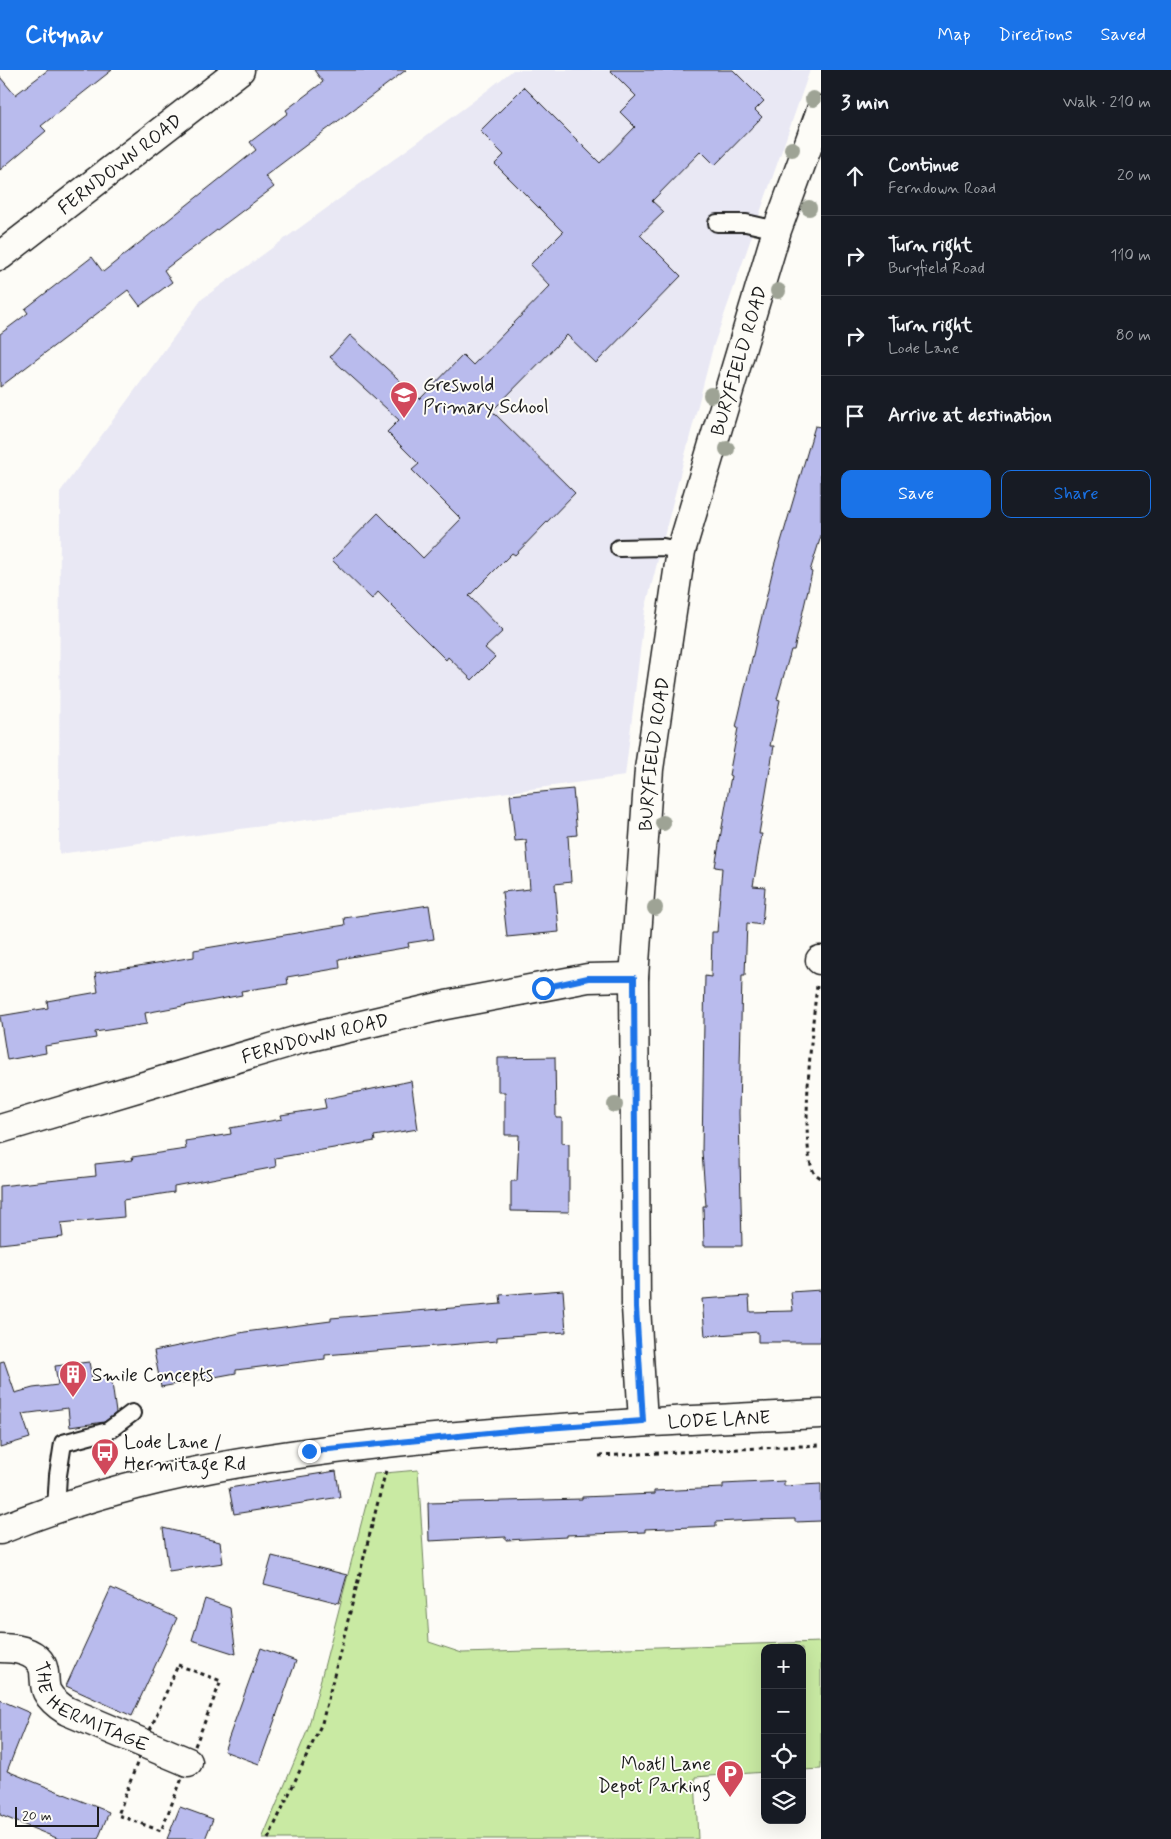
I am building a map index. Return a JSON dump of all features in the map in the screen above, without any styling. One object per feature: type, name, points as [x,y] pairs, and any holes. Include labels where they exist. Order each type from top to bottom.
[{"type":"street","name":"FERNDOWN ROAD","points":[[0,256],[240,70]]},
{"type":"street","name":"BURYFIELD ROAD","points":[[643,1421],[636,1307],[634,978],[649,769],[681,551],[777,230],[821,110]]},
{"type":"street","name":"FERNDOWN ROAD","points":[[0,1129],[116,1092],[307,1038],[446,1005],[588,978],[634,978]]},
{"type":"street","name":"LODE LANE","points":[[0,1530],[91,1496],[218,1466],[309,1451],[518,1430],[643,1421],[821,1414]]},
{"type":"street","name":"THE HERMITAGE","points":[[0,1648],[18,1648],[37,1659],[42,1665],[47,1691],[57,1704],[67,1711],[188,1762]]},
{"type":"lane","points":[[717,223],[746,223],[777,230]]},
{"type":"lane","points":[[619,548],[663,547],[681,551]]},
{"type":"lane","points":[[56,1509],[58,1474],[63,1443],[108,1431],[132,1414]]},
{"type":"path","points":[[820,960],[809,1060],[808,1155],[815,1174],[821,1178]]},
{"type":"path","points":[[596,1456],[821,1445]]},
{"type":"path","points":[[377,1468],[394,1467]]},
{"type":"path","points":[[268,1839],[322,1723],[386,1468]]},
{"type":"shaded area","name":"Greswold Primary School","points":[[513,70],[810,70],[713,347],[645,610],[625,776],[59,854],[60,492],[202,299],[471,103]]},
{"type":"green space","points":[[418,1470],[429,1642],[462,1653],[821,1642],[821,1769],[806,1770],[806,1644],[761,1644],[761,1772],[695,1777],[698,1839],[262,1839],[308,1729],[374,1474]]},
{"type":"building","points":[[48,70],[112,70],[41,126],[46,131],[0,170],[0,77],[15,95]]},
{"type":"building","points":[[314,70],[406,70],[265,176],[274,187],[164,270],[172,282],[140,306],[128,290],[0,387],[0,334],[28,313],[25,309],[92,257],[103,272],[256,150],[250,142],[288,113],[286,110],[323,82]]},
{"type":"building","points":[[610,70],[733,70],[764,101],[755,110],[762,117],[715,165],[701,151],[652,201],[664,212],[640,235],[681,276],[596,363],[567,335],[492,411],[575,493],[515,555],[512,553],[469,596],[503,631],[485,648],[495,657],[472,680],[448,657],[446,660],[378,592],[372,599],[332,560],[378,513],[423,558],[461,519],[412,470],[419,464],[387,432],[399,420],[330,357],[350,335],[420,399],[463,355],[473,365],[550,286],[530,265],[563,232],[495,164],[504,155],[480,131],[524,87],[600,163],[635,127],[620,112],[636,96]]},
{"type":"building","points":[[815,426],[821,427],[821,536],[810,571],[812,572],[794,650],[791,650],[777,699],[780,700],[770,746],[774,746],[759,834],[762,834],[753,886],[765,887],[762,925],[747,923],[745,975],[742,975],[739,1113],[742,1246],[704,1246],[703,1206],[706,1206],[702,1152],[705,976],[711,977],[712,932],[717,932],[722,868],[715,867],[731,776],[729,775],[738,728],[736,727],[773,569]]},
{"type":"building","points":[[573,789],[577,835],[568,836],[571,882],[555,884],[559,932],[507,937],[502,892],[530,889],[526,840],[515,841],[510,795]]},
{"type":"building","points":[[429,905],[434,939],[408,943],[409,947],[339,959],[340,968],[287,977],[288,984],[241,991],[242,995],[145,1013],[147,1024],[95,1032],[96,1038],[45,1046],[46,1053],[7,1060],[0,1016],[48,1008],[47,1001],[98,992],[95,973],[194,957],[194,950],[345,925],[344,918]]},
{"type":"building","points":[[555,1057],[556,1118],[562,1118],[562,1143],[569,1144],[569,1212],[511,1211],[511,1181],[517,1181],[519,1135],[505,1135],[505,1092],[498,1092],[498,1058]]},
{"type":"building","points":[[411,1081],[418,1129],[374,1136],[375,1141],[275,1158],[276,1167],[174,1186],[174,1192],[123,1200],[124,1217],[61,1223],[63,1237],[0,1244],[0,1186],[96,1176],[95,1164],[133,1160],[132,1157],[186,1149],[185,1141],[231,1134],[230,1128],[282,1119],[281,1115],[326,1108],[324,1099]]},
{"type":"building","points":[[563,1290],[566,1332],[497,1337],[497,1341],[325,1355],[325,1359],[236,1370],[236,1373],[161,1387],[154,1351],[245,1332],[331,1321],[331,1318],[501,1304],[500,1295]]},
{"type":"building","points":[[821,1290],[821,1342],[758,1342],[758,1332],[705,1336],[702,1299],[749,1296],[750,1312],[793,1311],[791,1292]]},
{"type":"building","name":"Smile Concepts","points":[[4,1361],[15,1393],[33,1388],[58,1385],[55,1366],[89,1362],[92,1378],[111,1375],[116,1413],[104,1422],[70,1427],[68,1408],[22,1414],[30,1438],[0,1447],[0,1362]]},
{"type":"building","points":[[336,1471],[340,1497],[234,1514],[229,1488]]},
{"type":"building","points":[[784,1481],[784,1486],[821,1484],[821,1521],[795,1522],[795,1519],[755,1520],[716,1522],[716,1526],[645,1529],[645,1532],[506,1540],[506,1537],[429,1541],[428,1503],[582,1499],[582,1497],[654,1494],[654,1491],[723,1488],[723,1484]]},
{"type":"building","points":[[163,1528],[220,1542],[223,1563],[169,1571]]},
{"type":"building","points":[[272,1556],[347,1575],[339,1603],[264,1584]]},
{"type":"building","points":[[111,1588],[177,1618],[132,1716],[66,1686]]},
{"type":"building","points":[[205,1599],[230,1608],[236,1654],[192,1640]]},
{"type":"building","points":[[261,1648],[296,1661],[259,1764],[224,1751]]},
{"type":"building","points":[[0,1700],[30,1713],[7,1771],[109,1812],[98,1839],[59,1839],[0,1815]]},
{"type":"building","points":[[180,1807],[213,1819],[205,1839],[167,1839]]},
{"type":"place","name":"Greswold Primary School","points":[[404,419]]},
{"type":"place","name":"Smile Concepts","points":[[73,1398]]},
{"type":"place","name":"Lode Lane / Hermitage Rd","points":[[105,1476]]},
{"type":"place","name":"Moatl Lane Depot Parking","points":[[730,1798]]},
{"type":"route","points":[[309,1451],[518,1430],[643,1421],[636,1307],[634,978],[588,978],[543,988]]}]
